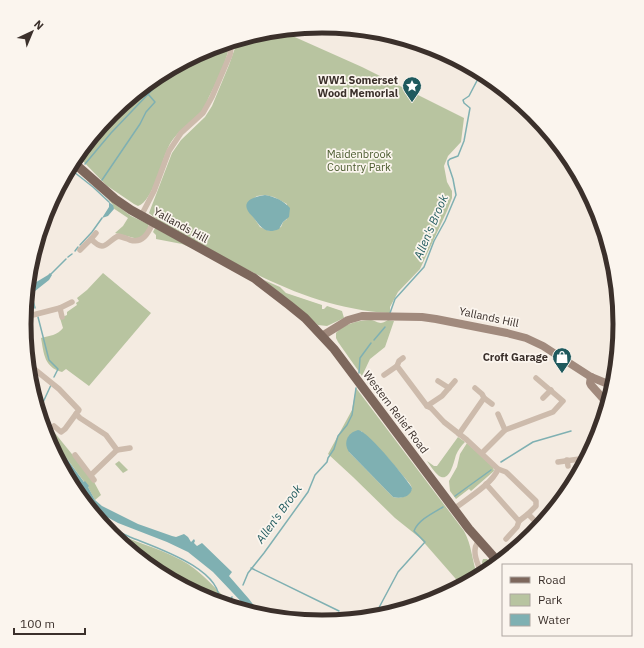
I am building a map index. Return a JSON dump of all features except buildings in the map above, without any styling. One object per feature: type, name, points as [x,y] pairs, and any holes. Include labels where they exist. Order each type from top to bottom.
[{"type":"main road","name":"Yallands Hill","points":[[77,166],[115,199],[141,216],[254,278],[271,290]]},
{"type":"main road","name":"Western Relief Road","points":[[271,290],[305,318],[334,349],[479,541],[496,558]]},
{"type":"street","points":[[141,216],[154,191],[168,151],[181,133],[203,113],[212,98],[230,55],[231,47]]},
{"type":"street","points":[[91,239],[97,245],[102,247],[118,236],[136,241],[145,238],[153,223]]},
{"type":"street","points":[[80,250],[96,233]]},
{"type":"street","points":[[31,315],[60,308],[72,302]]},
{"type":"street","points":[[60,308],[62,317]]},
{"type":"street","name":"Yallands Hill","points":[[322,336],[338,325],[362,316],[422,317],[436,319],[526,338],[543,346],[591,377],[606,383]]},
{"type":"street","points":[[384,375],[397,366],[399,361],[403,358]]},
{"type":"street","points":[[397,366],[427,406],[482,453],[498,469],[506,472],[536,501],[537,505],[519,520],[517,527],[506,539]]},
{"type":"street","points":[[34,369],[48,379],[79,410],[61,435],[54,426]]},
{"type":"street","points":[[591,377],[591,385],[603,399]]},
{"type":"street","points":[[482,453],[505,430],[553,412],[563,401],[536,378]]},
{"type":"street","points":[[438,381],[449,388]]},
{"type":"street","points":[[427,406],[442,396],[455,381]]},
{"type":"street","points":[[475,388],[492,404]]},
{"type":"street","points":[[544,398],[551,390]]},
{"type":"street","points":[[459,434],[484,398]]},
{"type":"street","points":[[76,414],[106,435],[117,450]]},
{"type":"street","points":[[498,414],[505,430]]},
{"type":"street","points":[[91,475],[117,450],[130,448]]},
{"type":"street","points":[[75,455],[94,480]]},
{"type":"street","points":[[558,462],[568,463],[579,460]]},
{"type":"street","points":[[454,508],[486,484],[494,476],[498,469]]},
{"type":"street","points":[[486,484],[519,520]]},
{"type":"street","points":[[528,514],[536,522]]},
{"type":"street","points":[[479,541],[475,546],[474,552],[480,569]]},
{"type":"green space","name":"Maidenbrook Country Park","points":[[290,35],[362,67],[464,118],[461,142],[448,156],[444,166],[447,182],[452,191],[452,198],[420,269],[398,292],[390,307],[390,313],[339,305],[291,290],[222,256],[167,226],[149,213],[172,153],[181,140],[205,117],[212,106],[235,46],[247,43]],"holes":[[[265,195],[274,197],[287,204],[287,219],[283,222],[281,227],[269,231],[260,227],[247,207],[248,203],[257,196]]]},
{"type":"green space","points":[[229,48],[227,56],[203,110],[175,136],[171,142],[152,189],[143,203],[138,206],[106,185],[82,160],[103,132],[130,105],[160,82],[193,63]]},
{"type":"green space","points":[[108,199],[131,216],[148,224],[149,227],[146,235],[138,239],[115,233],[123,226],[128,218],[113,208],[113,205]]},
{"type":"green space","points":[[155,228],[192,248],[182,244],[156,239],[156,235],[153,232]]},
{"type":"green space","points":[[103,273],[151,313],[89,386],[66,369],[62,372],[56,370],[48,363],[41,338],[53,335],[63,328],[60,318],[67,315],[67,312],[77,305],[76,303],[79,301],[77,298]]},
{"type":"green space","points":[[264,280],[280,287],[286,293],[322,305],[322,309],[327,306],[342,311],[344,318],[327,326],[318,325]]},
{"type":"green space","points":[[371,320],[381,323],[388,320],[394,321],[385,347],[370,359],[362,376],[338,342],[336,333],[343,327],[356,322]]},
{"type":"green space","points":[[609,351],[612,351],[611,358]]},
{"type":"green space","points":[[356,388],[464,531],[469,542],[476,571],[458,581],[420,538],[395,518],[328,454],[352,410]],"holes":[[[361,431],[388,458],[412,488],[409,493],[399,498],[393,497],[349,452]]]},
{"type":"green space","points":[[50,429],[93,480],[101,495],[95,500],[88,487],[58,447]]},
{"type":"green space","points":[[458,437],[465,442],[456,455],[449,474],[446,477],[439,476],[427,461],[434,466],[437,466]]},
{"type":"green space","points":[[467,443],[493,467],[494,471],[471,491],[469,489],[456,499],[450,491],[449,481],[457,467],[460,454]]},
{"type":"green space","points":[[119,461],[128,470],[123,473],[115,464]]},
{"type":"green space","points":[[121,535],[172,555],[188,564],[213,585],[227,599],[176,576],[160,566]]},
{"type":"green space","points":[[483,559],[487,559],[490,562],[483,566]]},
{"type":"water","points":[[265,195],[279,199],[290,208],[289,217],[283,222],[279,229],[274,231],[264,229],[258,224],[246,206],[249,200]]},
{"type":"water","points":[[109,202],[113,205],[114,209],[108,216],[102,218],[109,207]]},
{"type":"water","points":[[50,273],[52,275],[49,280],[33,293],[33,284]]},
{"type":"water","points":[[358,430],[363,432],[378,446],[408,482],[412,488],[408,495],[399,498],[393,497],[349,452],[346,445],[347,439],[351,433]]},
{"type":"water","points":[[59,447],[84,482],[85,481],[89,486],[88,487],[95,500],[102,506],[138,524],[172,536],[176,537],[184,534],[191,542],[194,539],[194,543],[197,546],[202,543],[232,572],[229,576],[255,607],[243,604],[213,572],[188,552],[107,517],[99,511],[80,486]]},
{"type":"waterway","name":"Allen's Brook","points":[[390,313],[395,299],[424,267],[434,241],[445,221],[456,195],[448,161],[458,156],[464,141],[470,108],[464,103],[463,100],[469,96],[478,78]]},
{"type":"waterway","points":[[85,164],[111,133],[153,89],[152,88]]},
{"type":"waterway","points":[[102,180],[140,124],[146,112],[155,102],[148,94]]},
{"type":"waterway","points":[[73,174],[76,171]]},
{"type":"waterway","points":[[74,172],[109,202]]},
{"type":"waterway","points":[[80,245],[102,218]]},
{"type":"waterway","points":[[75,251],[78,247]]},
{"type":"waterway","points":[[68,257],[72,254]]},
{"type":"waterway","points":[[51,274],[66,259]]},
{"type":"waterway","points":[[32,298],[35,308]]},
{"type":"waterway","points":[[38,317],[49,360],[58,369],[54,377]]},
{"type":"waterway","name":"Allen's Brook","points":[[374,340],[385,327]]},
{"type":"waterway","name":"Allen's Brook","points":[[359,373],[360,358],[371,343]]},
{"type":"waterway","points":[[42,404],[51,385]]},
{"type":"waterway","name":"Allen's Brook","points":[[243,585],[248,573],[308,492],[315,475],[327,462],[334,449],[338,436],[347,425],[352,415],[356,388]]},
{"type":"waterway","points":[[501,462],[533,442],[571,431]]},
{"type":"waterway","points":[[455,496],[491,470]]},
{"type":"waterway","points":[[378,609],[398,572],[425,542],[414,531],[416,527],[426,517],[443,507]]},
{"type":"waterway","points":[[115,529],[130,537],[170,553],[199,570],[211,580],[218,591],[218,596]]},
{"type":"waterway","points":[[251,568],[339,611]]},
{"type":"waterway","name":"Allen's Brook","points":[[230,600],[232,597]]},
{"type":"place","name":"WW1 Somerset Wood Memorial","points":[[412,103]]},
{"type":"place","name":"Croft Garage","points":[[562,374]]}]
